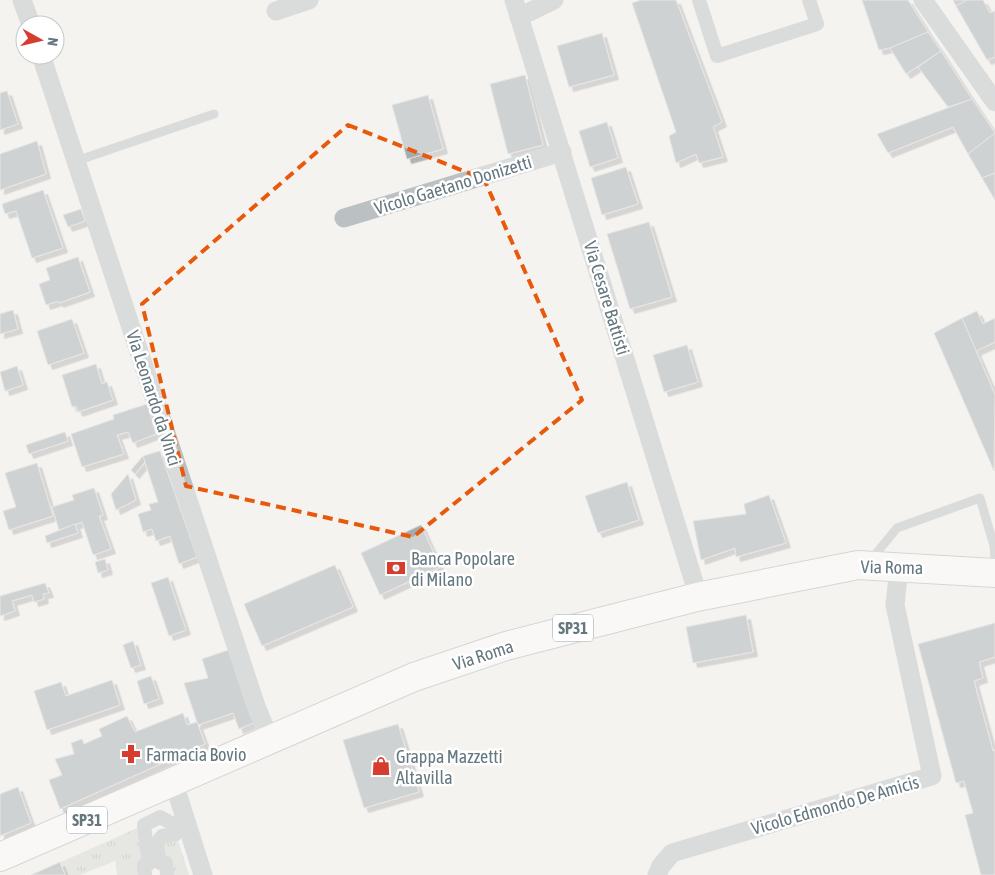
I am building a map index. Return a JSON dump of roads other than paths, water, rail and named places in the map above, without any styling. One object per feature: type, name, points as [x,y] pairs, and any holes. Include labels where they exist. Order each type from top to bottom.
[{"type":"main road","name":"Via Roma","points":[[0,857],[174,783],[414,677],[497,649],[697,597],[868,564],[995,573]]},
{"type":"street","points":[[22,0],[27,15]]},
{"type":"street","points":[[276,11],[308,0]]},
{"type":"street","points":[[517,8],[554,0]]},
{"type":"street","points":[[699,0],[717,56],[817,24],[809,0]]},
{"type":"street","points":[[923,0],[992,91]]},
{"type":"street","name":"Via Cesare Battisti","points":[[517,8],[694,582],[697,597]]},
{"type":"street","name":"Via Leonardo da Vinci","points":[[43,65],[256,706],[270,740]]},
{"type":"street","name":"Vicolo Gaetano Donizetti","points":[[344,218],[562,152]]},
{"type":"street","name":"Vicolo Edmondo De Amicis","points":[[657,875],[661,866],[672,853],[932,776],[895,605],[898,566]]},
{"type":"street","points":[[174,783],[203,875]]},
{"type":"street","points":[[145,875],[144,865],[149,864],[144,825],[160,817],[172,824],[176,834],[162,836],[157,843],[160,863],[166,863],[167,875]]},
{"type":"lane","points":[[76,160],[214,114]]},
{"type":"lane","points":[[868,564],[897,528],[980,498],[994,546],[995,559]]},
{"type":"place","name":"Banca Popolare di Milano","points":[[396,568]]},
{"type":"place","name":"Farmacia Bovio","points":[[131,754]]},
{"type":"place","name":"Grappa Mazzetti Altavilla","points":[[381,766]]}]
